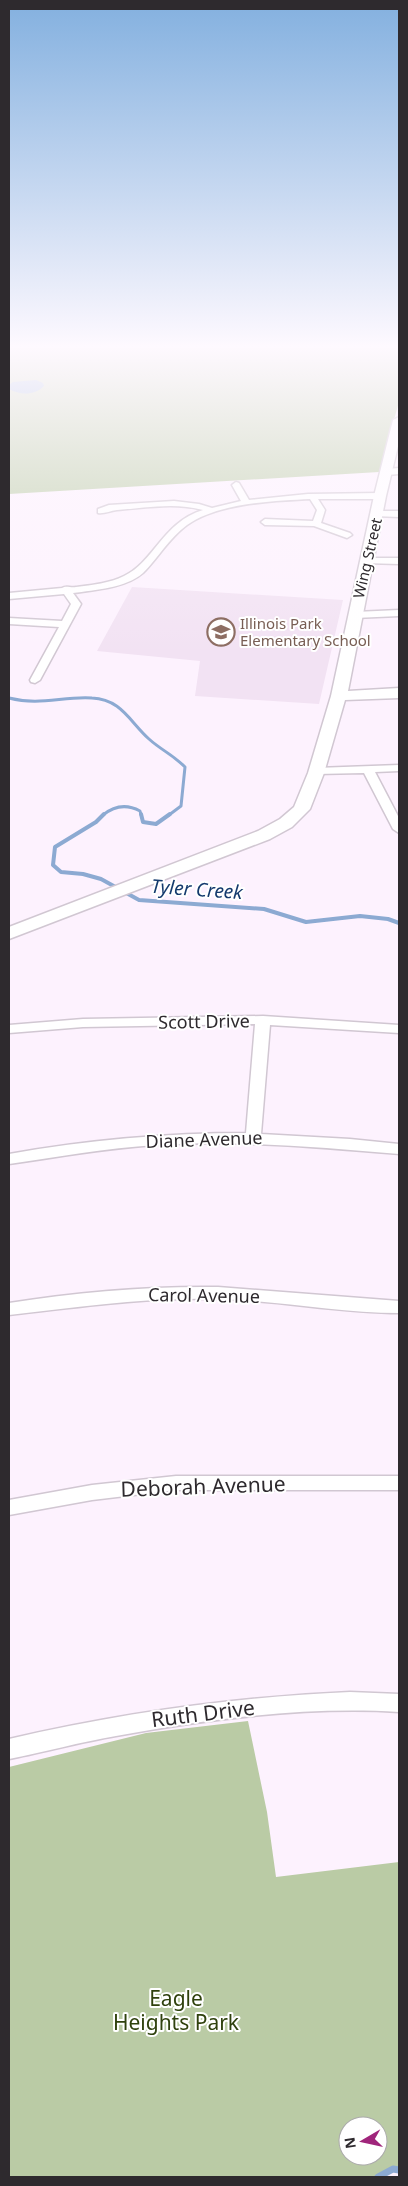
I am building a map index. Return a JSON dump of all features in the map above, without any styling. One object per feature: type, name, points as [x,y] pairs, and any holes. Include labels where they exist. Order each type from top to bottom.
[{"type":"street","name":"Wing Street","points":[[9,933],[256,838],[286,823],[306,803],[339,696],[380,496],[393,471],[395,450]]},
{"type":"street","points":[[236,485],[247,503]]},
{"type":"street","points":[[9,596],[115,582],[134,576],[183,524],[212,510],[247,503],[313,498],[380,496]]},
{"type":"street","points":[[313,498],[322,510],[316,524]]},
{"type":"street","points":[[101,511],[109,508],[183,504],[196,505],[212,510]]},
{"type":"street","points":[[377,514],[399,514]]},
{"type":"street","points":[[265,522],[303,522],[347,534]]},
{"type":"street","points":[[367,562],[399,561]]},
{"type":"street","points":[[35,680],[76,604],[66,589]]},
{"type":"street","points":[[355,615],[399,613]]},
{"type":"street","points":[[9,621],[65,624]]},
{"type":"street","points":[[343,673],[360,684],[392,694]]},
{"type":"street","points":[[339,696],[392,694]]},
{"type":"street","points":[[316,772],[399,768]]},
{"type":"street","points":[[368,770],[399,829]]},
{"type":"street","points":[[253,1137],[263,1020]]},
{"type":"street","name":"Scott Drive","points":[[9,1029],[64,1024],[263,1020],[399,1029]]},
{"type":"street","name":"Diane Avenue","points":[[9,1159],[126,1142],[253,1137],[311,1140],[399,1149]]},
{"type":"street","name":"Carol Avenue","points":[[9,1309],[73,1300],[142,1294],[198,1293],[248,1294],[354,1305],[399,1307]]},
{"type":"street","name":"Deborah Avenue","points":[[9,1508],[107,1489],[176,1483],[399,1483]]},
{"type":"street","name":"Ruth Drive","points":[[9,1749],[157,1718],[207,1712],[262,1706],[344,1702],[399,1703]]},
{"type":"shaded area","name":"Illinois Park Elementary School","points":[[132,587],[343,600],[319,704],[195,696],[200,661],[97,651]]},
{"type":"green space","points":[[9,450],[385,450],[379,472],[9,494]]},
{"type":"green space","name":"Eagle Heights Park","points":[[248,1721],[267,1812],[276,1877],[399,1862],[399,2170],[393,2169],[378,2177],[9,2177],[9,1767],[146,1733]]},
{"type":"waterway","name":"Tyler Creek","points":[[9,698],[31,701],[92,698],[102,699],[118,707],[149,739],[185,767],[181,806],[169,815]]},
{"type":"waterway","name":"Tyler Creek","points":[[103,815],[121,807],[130,807],[140,811],[141,815]]},
{"type":"waterway","name":"Tyler Creek","points":[[141,814],[143,822],[156,824],[170,814]]},
{"type":"waterway","name":"Tyler Creek","points":[[103,815],[96,822],[55,847],[53,865],[61,872],[83,874],[101,879],[139,900],[264,909],[306,922],[360,916],[388,919],[399,923]]},
{"type":"waterway","name":"Tyler Creek","points":[[378,2177],[393,2169],[399,2170]]},
{"type":"place","name":"Illinois Park Elementary School","points":[[221,632]]}]
